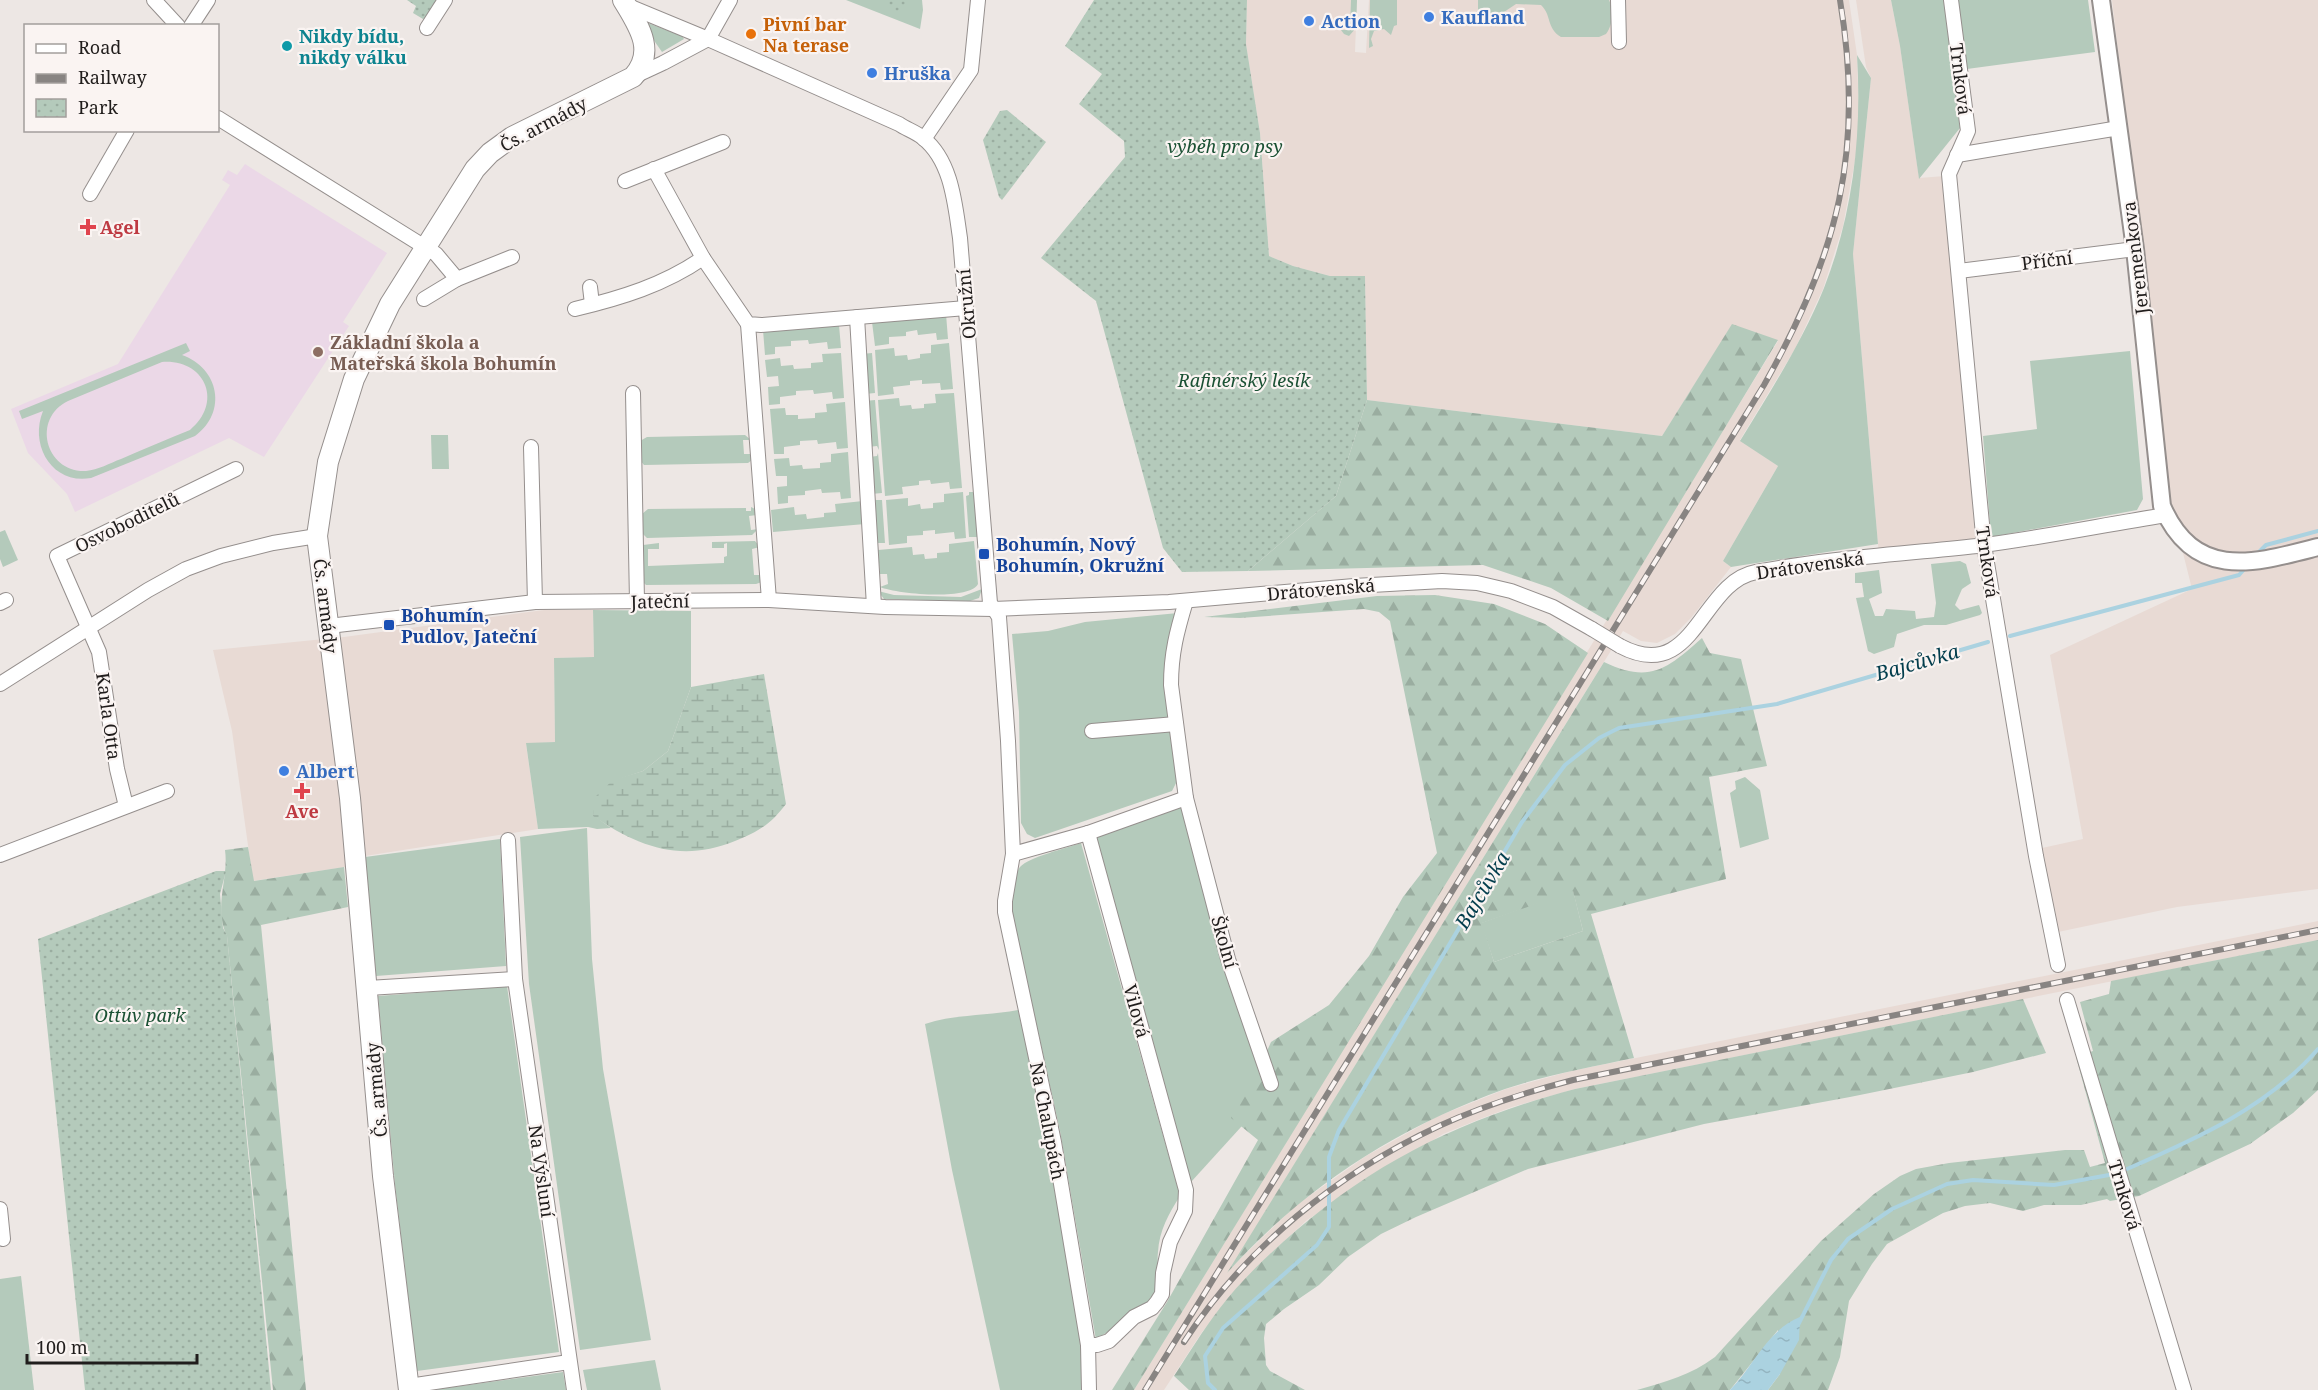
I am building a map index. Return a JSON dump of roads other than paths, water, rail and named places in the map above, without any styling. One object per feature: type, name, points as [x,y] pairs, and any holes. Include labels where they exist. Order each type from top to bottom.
[{"type":"main road","points":[[625,3],[641,31],[645,48],[644,60],[633,76]]},
{"type":"main road","name":"Čs. armády","points":[[409,1388],[383,1176],[350,798],[317,536],[328,462],[354,379],[390,304],[471,175],[490,153],[512,137],[633,76]]},
{"type":"street","points":[[154,0],[176,24]]},
{"type":"street","points":[[192,24],[208,0]]},
{"type":"street","points":[[427,28],[445,0]]},
{"type":"street","points":[[708,39],[729,0]]},
{"type":"street","points":[[924,139],[970,70],[978,0]]},
{"type":"street","points":[[1618,0],[1619,42]]},
{"type":"street","name":"Trnková","points":[[1951,0],[1968,131],[1949,174],[1984,545],[2036,856],[2058,965]]},
{"type":"street","name":"Jeremenkova","points":[[2101,0],[2135,249],[2160,495],[2166,515]]},
{"type":"street","name":"Okružní","points":[[625,3],[898,124],[924,139],[942,163],[953,190],[960,238],[990,603],[993,609]]},
{"type":"street","name":"Čs. armády","points":[[633,76],[708,39]]},
{"type":"street","points":[[219,119],[425,247],[441,258],[457,279]]},
{"type":"street","points":[[1957,155],[2119,128]]},
{"type":"street","points":[[90,194],[126,132]]},
{"type":"street","points":[[625,181],[723,142]]},
{"type":"street","points":[[654,170],[703,258],[748,324],[769,600]]},
{"type":"street","name":"Příční","points":[[1959,270],[2135,249]]},
{"type":"street","points":[[424,298],[457,279],[512,257]]},
{"type":"street","points":[[574,309],[647,289],[703,258]]},
{"type":"street","points":[[590,287],[592,304]]},
{"type":"street","points":[[748,324],[761,325],[966,308]]},
{"type":"street","points":[[857,317],[874,606]]},
{"type":"street","points":[[633,393],[638,601]]},
{"type":"street","points":[[531,447],[535,602]]},
{"type":"street","name":"Osvoboditelů","points":[[89,627],[57,556],[236,469]]},
{"type":"street","points":[[2166,515],[2182,539],[2203,553],[2224,561],[2241,563],[2265,560],[2318,547]]},
{"type":"street","name":"Drátovenská","points":[[1186,601],[1395,583],[1459,581],[1493,586],[1534,598],[1567,614],[1620,646],[1645,655],[1662,653],[1671,649],[1696,629],[1724,589],[1738,578],[1753,572],[1984,545],[2166,515]]},
{"type":"street","points":[[0,684],[148,590],[186,569],[221,556],[273,543],[317,536]]},
{"type":"street","name":"Jateční","points":[[329,626],[535,602],[769,600],[993,609]]},
{"type":"street","points":[[993,609],[1186,601]]},
{"type":"street","name":"Školní","points":[[1186,601],[1172,653],[1171,685],[1186,798],[1228,959],[1271,1084]]},
{"type":"street","name":"Na Chalupách","points":[[993,609],[999,617],[1013,854],[1005,912],[1054,1142],[1088,1345],[1089,1390]]},
{"type":"street","name":"Karla Otta","points":[[89,627],[99,652],[117,769],[126,806]]},
{"type":"street","points":[[1092,731],[1176,724]]},
{"type":"street","points":[[0,855],[167,791]]},
{"type":"street","points":[[1013,854],[1088,832],[1186,798]]},
{"type":"street","name":"Vilová","points":[[1088,832],[1186,1190],[1185,1211],[1170,1242],[1163,1273],[1162,1294],[1157,1302],[1152,1308],[1134,1317],[1109,1341],[1088,1345]]},
{"type":"street","name":"Na Výsluní","points":[[508,840],[515,979],[574,1390]]},
{"type":"street","points":[[368,988],[515,979]]},
{"type":"street","name":"Trnková","points":[[2067,1000],[2184,1390]]},
{"type":"street","points":[[0,1209],[3,1239]]},
{"type":"street","points":[[409,1388],[569,1362]]},
{"type":"water","points":[[1800,1317],[1799,1340],[1768,1390],[1730,1390],[1770,1339],[1779,1330]]},
{"type":"waterway","name":"Bajcůvka","points":[[2258,553],[2266,545],[2318,531]]},
{"type":"waterway","name":"Bajcůvka","points":[[2010,636],[2239,575],[2247,566]]},
{"type":"waterway","name":"Bajcůvka","points":[[1215,1390],[1208,1383],[1205,1356],[1223,1328],[1317,1245],[1329,1227],[1329,1157],[1339,1130],[1522,822],[1565,765],[1599,738],[1619,728],[1777,704],[1988,642]]},
{"type":"waterway","points":[[2127,1169],[2205,1133],[2254,1105],[2298,1070],[2318,1049]]},
{"type":"waterway","points":[[1798,1325],[1831,1260],[1848,1239],[1892,1209],[1947,1184],[1973,1180],[2054,1185],[2109,1175]]},
{"type":"railway","points":[[1145,1390],[1764,385],[1790,337],[1811,291],[1827,245],[1839,200],[1846,153],[1849,105],[1847,54],[1840,0]]},
{"type":"railway","points":[[1184,1342],[1235,1275],[1296,1216],[1365,1166],[1439,1126],[1488,1106],[1573,1080],[2318,930]]},
{"type":"place","name":"Kaufland","points":[[1429,17]]},
{"type":"place","name":"Action","points":[[1309,21]]},
{"type":"place","name":"Pivní bar Na terase","points":[[751,34]]},
{"type":"place","name":"Nikdy bídu, nikdy válku","points":[[287,46]]},
{"type":"place","name":"Hruška","points":[[872,73]]},
{"type":"place","name":"Agel","points":[[88,227]]},
{"type":"place","name":"Základní škola a Mateřská škola Bohumín","points":[[318,352]]},
{"type":"place","name":"Bohumín, Nový Bohumín, Okružní","points":[[984,554]]},
{"type":"place","name":"Bohumín, Pudlov, Jateční","points":[[389,625]]},
{"type":"place","name":"Albert","points":[[284,771]]},
{"type":"place","name":"Ave","points":[[302,791]]},
{"type":"park label","name":"výběh pro psy","points":[[1225,146]]},
{"type":"park label","name":"Rafinérský lesík","points":[[1244,380]]},
{"type":"park label","name":"Ottúv park","points":[[140,1015]]}]
